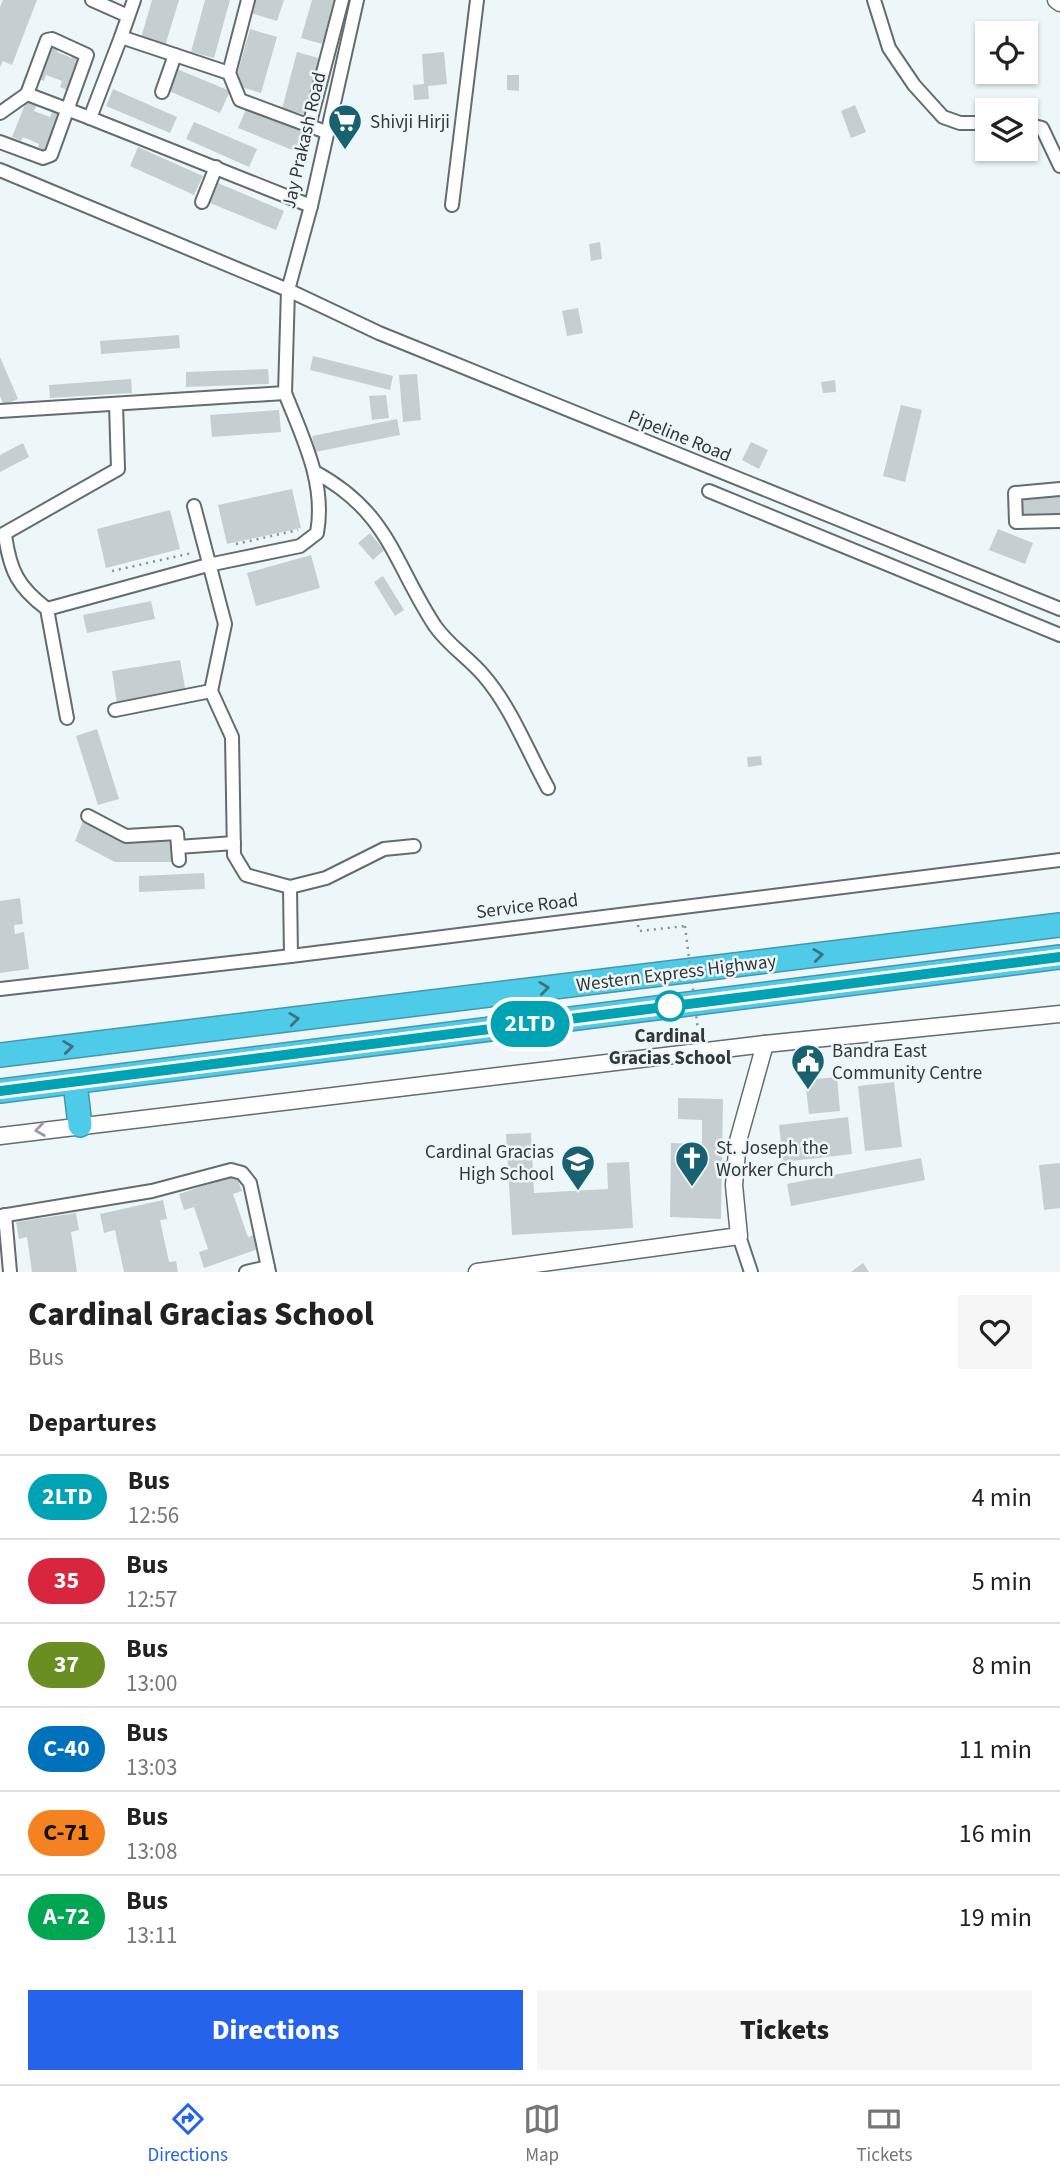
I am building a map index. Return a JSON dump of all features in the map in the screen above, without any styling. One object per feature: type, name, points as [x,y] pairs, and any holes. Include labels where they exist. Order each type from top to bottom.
[{"type":"highway","name":"Western Express Highway","points":[[0,1055],[1060,925]]},
{"type":"highway","name":"Western Express Highway","points":[[0,1091],[1060,957]]},
{"type":"highway","points":[[75,1083],[80,1125]]},
{"type":"street","points":[[92,0],[128,16]]},
{"type":"street","points":[[90,118],[134,0]]},
{"type":"street","points":[[248,0],[229,73],[240,100],[326,132]]},
{"type":"street","points":[[309,126],[342,0]]},
{"type":"street","name":"Jay Prakash Road","points":[[285,393],[288,290],[311,206],[357,0]]},
{"type":"street","points":[[452,205],[477,0]]},
{"type":"street","points":[[874,0],[889,48],[914,85],[943,117],[960,123],[975,124]]},
{"type":"street","points":[[121,37],[229,73]]},
{"type":"street","points":[[0,113],[27,94],[47,40],[52,39],[87,56],[51,155],[47,157],[0,142]]},
{"type":"street","points":[[162,92],[175,55]]},
{"type":"street","points":[[27,94],[311,206]]},
{"type":"street","points":[[1038,127],[1042,128],[1060,166]]},
{"type":"street","points":[[202,202],[216,167]]},
{"type":"street","name":"Pipeline Road","points":[[0,170],[288,290],[379,333],[1060,608]]},
{"type":"street","points":[[0,411],[285,393],[316,472],[321,508],[317,533],[300,546],[208,565],[47,609]]},
{"type":"street","points":[[67,718],[47,609],[24,591],[8,560],[3,536],[118,469],[116,404]]},
{"type":"street","points":[[316,472],[346,492],[388,536],[435,625],[485,677],[548,789]]},
{"type":"street","points":[[1060,489],[1015,493],[1013,499],[1016,522],[1060,521]]},
{"type":"street","points":[[709,491],[1060,635]]},
{"type":"street","points":[[194,506],[225,624],[211,691],[232,737],[234,843],[238,866],[246,875],[290,887],[326,878],[384,849],[414,846]]},
{"type":"street","points":[[115,710],[211,691]]},
{"type":"street","points":[[88,816],[126,836],[177,833],[178,853],[234,843]]},
{"type":"street","name":"Service Road","points":[[0,989],[291,956],[1060,860]]},
{"type":"street","points":[[290,887],[291,956]]},
{"type":"street","points":[[0,1136],[765,1044],[1060,1014]]},
{"type":"street","points":[[751,1272],[738,1236],[734,1185],[738,1141],[765,1044]]},
{"type":"street","points":[[10,1272],[2,1216],[152,1191],[231,1170],[242,1173],[250,1183],[268,1270],[246,1272]]},
{"type":"street","points":[[477,1272],[738,1236]]},
{"type":"path","points":[[639,931],[685,926],[699,1038]]},
{"type":"building","points":[[3,0],[37,0],[12,65],[3,61],[0,67],[0,7]]},
{"type":"building","points":[[152,0],[179,0],[165,46],[141,38]]},
{"type":"building","points":[[205,0],[230,0],[214,58],[191,52]]},
{"type":"building","points":[[255,0],[284,0],[277,21],[251,13]]},
{"type":"building","points":[[312,0],[339,0],[326,45],[301,38]]},
{"type":"building","points":[[250,29],[277,37],[261,93],[234,85]]},
{"type":"building","points":[[49,43],[59,47],[57,52],[72,58],[74,53],[85,58],[71,92],[60,87],[62,81],[46,75],[44,81],[35,78]]},
{"type":"building","points":[[297,52],[322,59],[308,115],[282,109]]},
{"type":"building","points":[[444,52],[447,84],[428,86],[429,99],[414,100],[413,85],[424,84],[422,54]]},
{"type":"building","points":[[177,69],[230,91],[220,113],[169,91]]},
{"type":"building","points":[[507,75],[519,75],[519,91],[507,90]]},
{"type":"building","points":[[113,89],[177,117],[170,133],[106,106]]},
{"type":"building","points":[[26,102],[36,106],[34,111],[50,117],[52,112],[60,115],[47,151],[23,137],[21,141],[12,137]]},
{"type":"building","points":[[855,105],[866,132],[851,138],[841,111]]},
{"type":"building","points":[[246,109],[310,135],[302,154],[238,128]]},
{"type":"building","points":[[194,122],[257,149],[249,167],[186,139]]},
{"type":"building","points":[[138,147],[203,176],[194,195],[130,166]]},
{"type":"building","points":[[218,183],[284,211],[276,230],[210,203]]},
{"type":"building","points":[[600,242],[602,259],[591,261],[589,244]]},
{"type":"building","points":[[578,308],[583,333],[567,336],[562,311]]},
{"type":"building","points":[[179,335],[180,348],[101,354],[100,341]]},
{"type":"building","points":[[313,356],[393,376],[390,390],[310,370]]},
{"type":"building","points":[[0,357],[18,399],[4,405],[0,396]]},
{"type":"building","points":[[268,369],[269,384],[186,387],[186,372]]},
{"type":"building","points":[[417,374],[421,420],[403,422],[399,375]]},
{"type":"building","points":[[131,379],[132,393],[50,398],[49,385]]},
{"type":"building","points":[[835,380],[836,392],[823,393],[821,382]]},
{"type":"building","points":[[386,395],[389,418],[372,420],[369,396]]},
{"type":"building","points":[[901,405],[922,410],[905,482],[883,476]]},
{"type":"building","points":[[279,410],[281,432],[212,437],[210,415]]},
{"type":"building","points":[[397,419],[400,435],[315,452],[312,436]]},
{"type":"building","points":[[751,442],[768,450],[759,469],[742,460]]},
{"type":"building","points":[[23,443],[29,457],[0,472],[0,455]]},
{"type":"building","points":[[292,489],[301,528],[227,544],[218,505]]},
{"type":"building","points":[[1060,491],[1060,518],[1018,521],[1016,495]]},
{"type":"building","points":[[170,510],[180,549],[106,568],[97,529]]},
{"type":"building","points":[[998,529],[1033,543],[1025,564],[989,550]]},
{"type":"building","points":[[370,533],[384,550],[373,560],[358,543]]},
{"type":"building","points":[[311,555],[320,588],[256,606],[247,573]]},
{"type":"building","points":[[383,576],[404,610],[395,616],[374,582]]},
{"type":"building","points":[[151,601],[155,619],[87,633],[83,615]]},
{"type":"building","points":[[180,660],[186,693],[117,704],[112,671]]},
{"type":"building","points":[[97,729],[119,799],[98,805],[76,736]]},
{"type":"building","points":[[761,756],[762,765],[748,767],[747,757]]},
{"type":"building","points":[[85,816],[124,839],[177,834],[174,862],[115,862],[75,841]]},
{"type":"building","points":[[204,873],[205,889],[139,892],[139,876]]},
{"type":"building","points":[[20,898],[23,924],[14,925],[15,934],[24,932],[29,969],[0,973],[0,901]]},
{"type":"building","points":[[837,1077],[840,1111],[809,1114],[805,1080]]},
{"type":"building","points":[[894,1082],[902,1147],[865,1151],[858,1086]]},
{"type":"building","points":[[678,1098],[723,1099],[721,1219],[670,1217],[671,1143],[702,1144],[702,1120],[678,1119]]},
{"type":"building","points":[[848,1117],[852,1154],[783,1162],[779,1125]]},
{"type":"building","name":"Cardinal Gracias High School","points":[[531,1133],[534,1193],[608,1189],[607,1163],[629,1162],[633,1228],[512,1235],[506,1134]]},
{"type":"building","points":[[921,1158],[925,1180],[791,1206],[787,1184]]},
{"type":"building","points":[[1060,1163],[1060,1208],[1044,1210],[1039,1165]]},
{"type":"building","points":[[236,1175],[242,1191],[233,1194],[248,1237],[256,1234],[261,1248],[204,1268],[199,1252],[208,1249],[194,1207],[184,1210],[179,1194]]},
{"type":"building","points":[[163,1200],[167,1219],[160,1220],[169,1262],[176,1261],[178,1272],[124,1272],[115,1230],[104,1233],[100,1214]]},
{"type":"building","points":[[76,1213],[79,1230],[71,1232],[77,1272],[32,1272],[27,1237],[19,1239],[16,1222]]},
{"type":"building","points":[[863,1263],[869,1272],[851,1272]]},
{"type":"bus line","name":"2LTD","points":[[0,1091],[1060,957]]},
{"type":"place","name":"Shivji Hirji","points":[[345,151]]},
{"type":"place","name":"Cardinal Gracias School","points":[[670,1006]]},
{"type":"place","name":"Bandra East Community Centre","points":[[808,1091]]},
{"type":"place","name":"St. Joseph the Worker Church","points":[[692,1188]]},
{"type":"place","name":"Cardinal Gracias High School","points":[[578,1192]]}]
